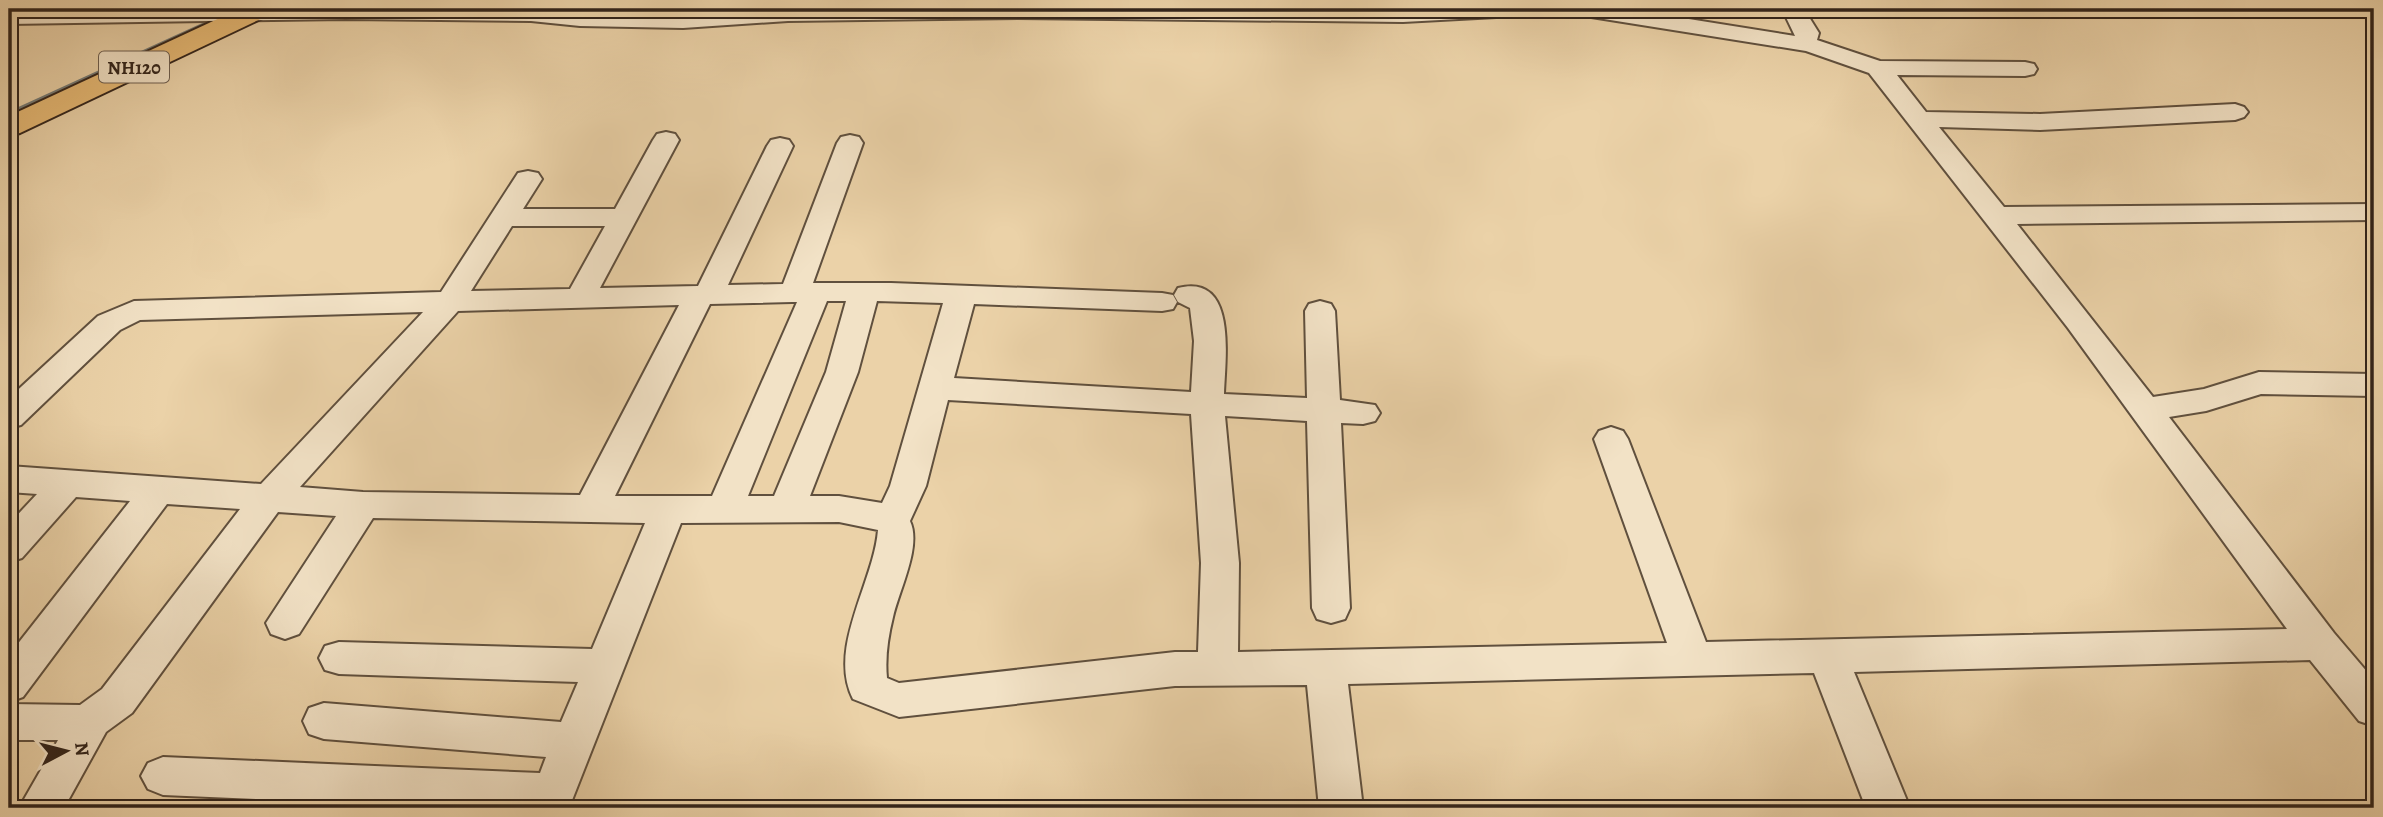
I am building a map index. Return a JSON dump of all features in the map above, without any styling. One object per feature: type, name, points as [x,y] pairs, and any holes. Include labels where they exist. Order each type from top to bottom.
[{"type":"highway","name":"NH120","points":[[9,127],[256,11]]},
{"type":"street","points":[[9,18],[71,12],[256,11],[531,14],[580,19],[683,21],[788,14],[1305,11],[1403,15],[1515,9]]},
{"type":"street","points":[[1585,9],[1804,44],[1878,68],[2025,69]]},
{"type":"street","points":[[1793,9],[1807,33],[1804,44]]},
{"type":"street","points":[[1878,68],[2147,409],[2320,644],[2374,709]]},
{"type":"street","points":[[1918,119],[2040,122],[2235,112]]},
{"type":"street","points":[[580,298],[666,140]]},
{"type":"street","points":[[724,510],[805,293],[850,143]]},
{"type":"street","points":[[591,509],[699,296],[709,293],[780,146]]},
{"type":"street","points":[[9,722],[87,723],[117,701],[271,498],[450,301],[528,179]]},
{"type":"street","points":[[1994,216],[2374,212]]},
{"type":"street","points":[[503,218],[624,217]]},
{"type":"street","points":[[787,509],[842,372],[864,292]]},
{"type":"street","points":[[9,417],[110,323],[134,311],[864,292],[1176,298],[1205,303],[1210,341],[1207,404],[1220,563],[1218,668]]},
{"type":"street","points":[[961,295],[908,486],[892,521],[896,530],[895,546],[864,665],[867,687],[899,700],[1175,668],[1326,668],[2320,644]]},
{"type":"street","points":[[1320,311],[1331,608]]},
{"type":"street","points":[[2147,409],[2206,400],[2259,383],[2374,385]]},
{"type":"street","points":[[935,388],[1363,413]]},
{"type":"street","points":[[1611,439],[1692,658]]},
{"type":"street","points":[[9,479],[363,505],[859,511],[892,521]]},
{"type":"street","points":[[9,548],[69,482]]},
{"type":"street","points":[[9,685],[159,489]]},
{"type":"street","points":[[285,623],[363,505]]},
{"type":"street","points":[[163,776],[275,795],[550,801],[668,510]]},
{"type":"street","points":[[1827,654],[1888,808]]},
{"type":"street","points":[[339,657],[605,666]]},
{"type":"street","points":[[1326,668],[1340,808]]},
{"type":"street","points":[[324,721],[574,741]]},
{"type":"street","points":[[41,808],[89,729],[87,723]]},
{"type":"waterway","points":[[9,114],[217,19]]}]
